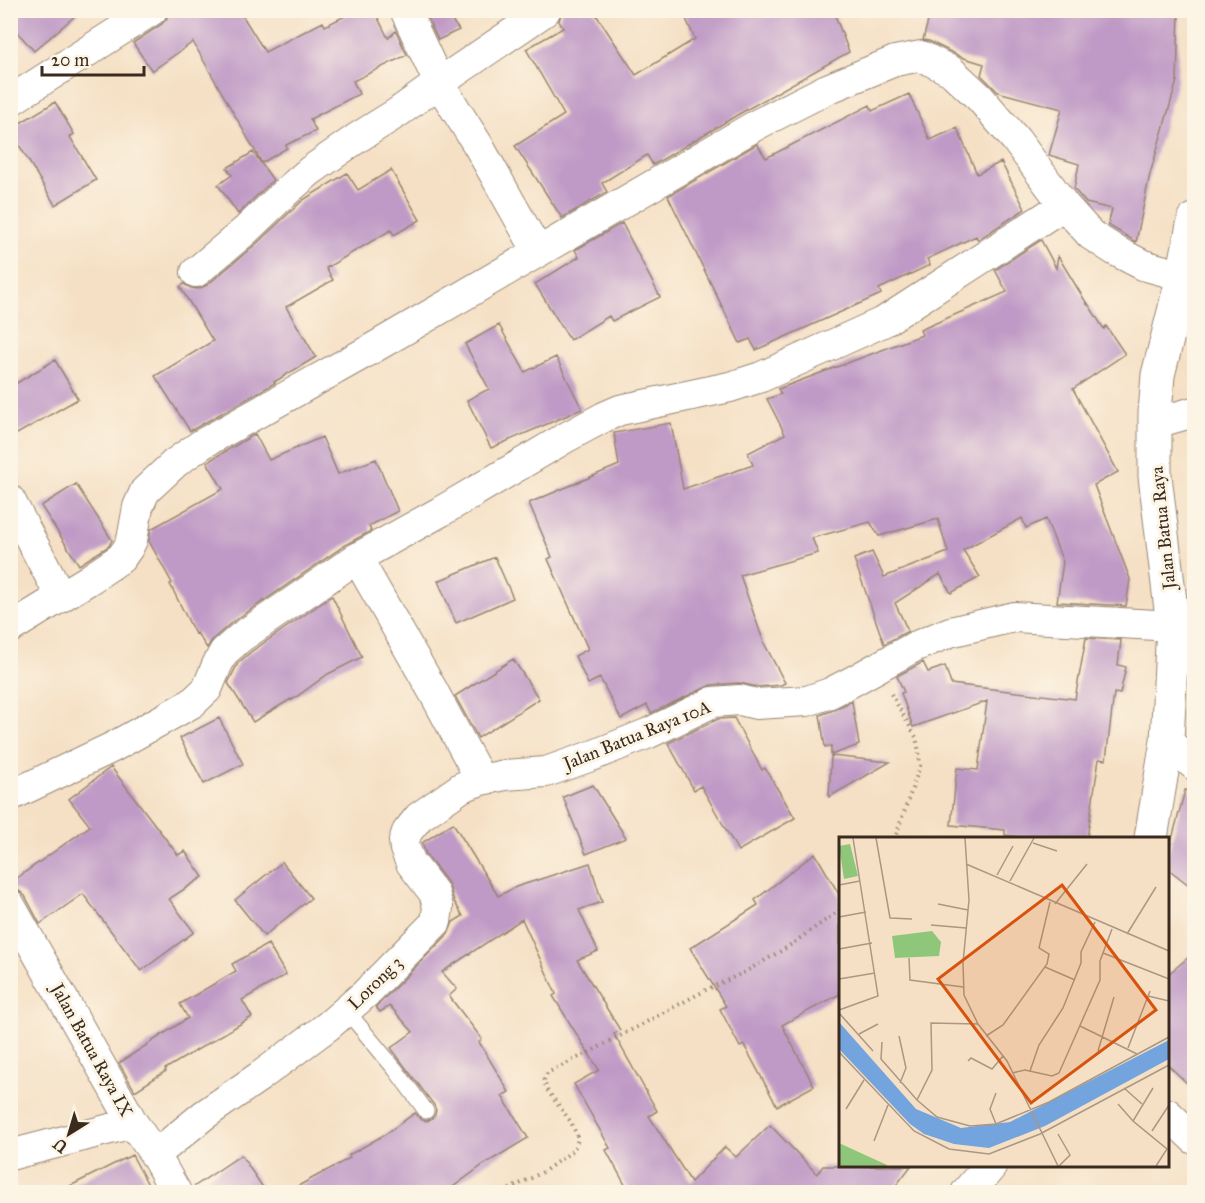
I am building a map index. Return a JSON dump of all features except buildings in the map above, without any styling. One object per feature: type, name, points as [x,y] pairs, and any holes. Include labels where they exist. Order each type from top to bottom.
[{"type":"main road","name":"Jalan Batua Raya","points":[[1150,837],[1167,741],[1173,626],[1155,476],[1158,375],[1183,276],[1194,220]]},
{"type":"main road","points":[[968,1192],[989,1167]]},
{"type":"street","points":[[10,101],[152,10]]},
{"type":"street","points":[[405,10],[439,83],[538,252]]},
{"type":"street","points":[[196,272],[246,231],[310,171],[545,11]]},
{"type":"street","points":[[10,628],[121,558],[132,540],[138,507],[145,491],[202,444],[368,351],[758,124],[827,89],[895,61],[921,56],[951,71],[980,98],[1016,140],[1064,205],[1091,235],[1143,265],[1183,276]]},
{"type":"street","points":[[10,796],[113,747],[192,703],[207,689],[224,652],[241,637],[357,558],[565,438],[620,410],[730,387],[761,378],[885,321],[1064,205]]},
{"type":"street","points":[[1155,423],[1194,412]]},
{"type":"street","points":[[10,500],[61,597]]},
{"type":"street","points":[[357,558],[481,780]]},
{"type":"street","name":"Jalan Batua Raya 10A","points":[[481,780],[506,775],[546,772],[649,733],[713,702],[740,700],[756,704],[807,701],[830,693],[914,647],[950,632],[1014,617],[1173,626]]},
{"type":"street","points":[[1167,741],[1194,765]]},
{"type":"street","name":"Lorong 3","points":[[155,1155],[204,1115],[328,1026],[365,994],[436,922],[438,908],[434,893],[411,863],[405,849],[404,841],[407,831],[419,816],[446,797],[462,787],[481,780]]},
{"type":"street","name":"Jalan Batua Raya IX","points":[[10,905],[133,1123],[176,1192]]},
{"type":"street","points":[[1169,1116],[1194,1138]]},
{"type":"street","points":[[10,1155],[133,1123]]},
{"type":"lane","points":[[346,1010],[426,1111]]},
{"type":"path","points":[[875,670],[886,684],[916,737],[919,752],[920,766],[895,837]]},
{"type":"path","points":[[504,1192],[543,1172],[571,1152],[579,1138],[571,1122],[547,1090],[543,1080],[547,1073],[745,972],[786,948],[839,911]]}]
